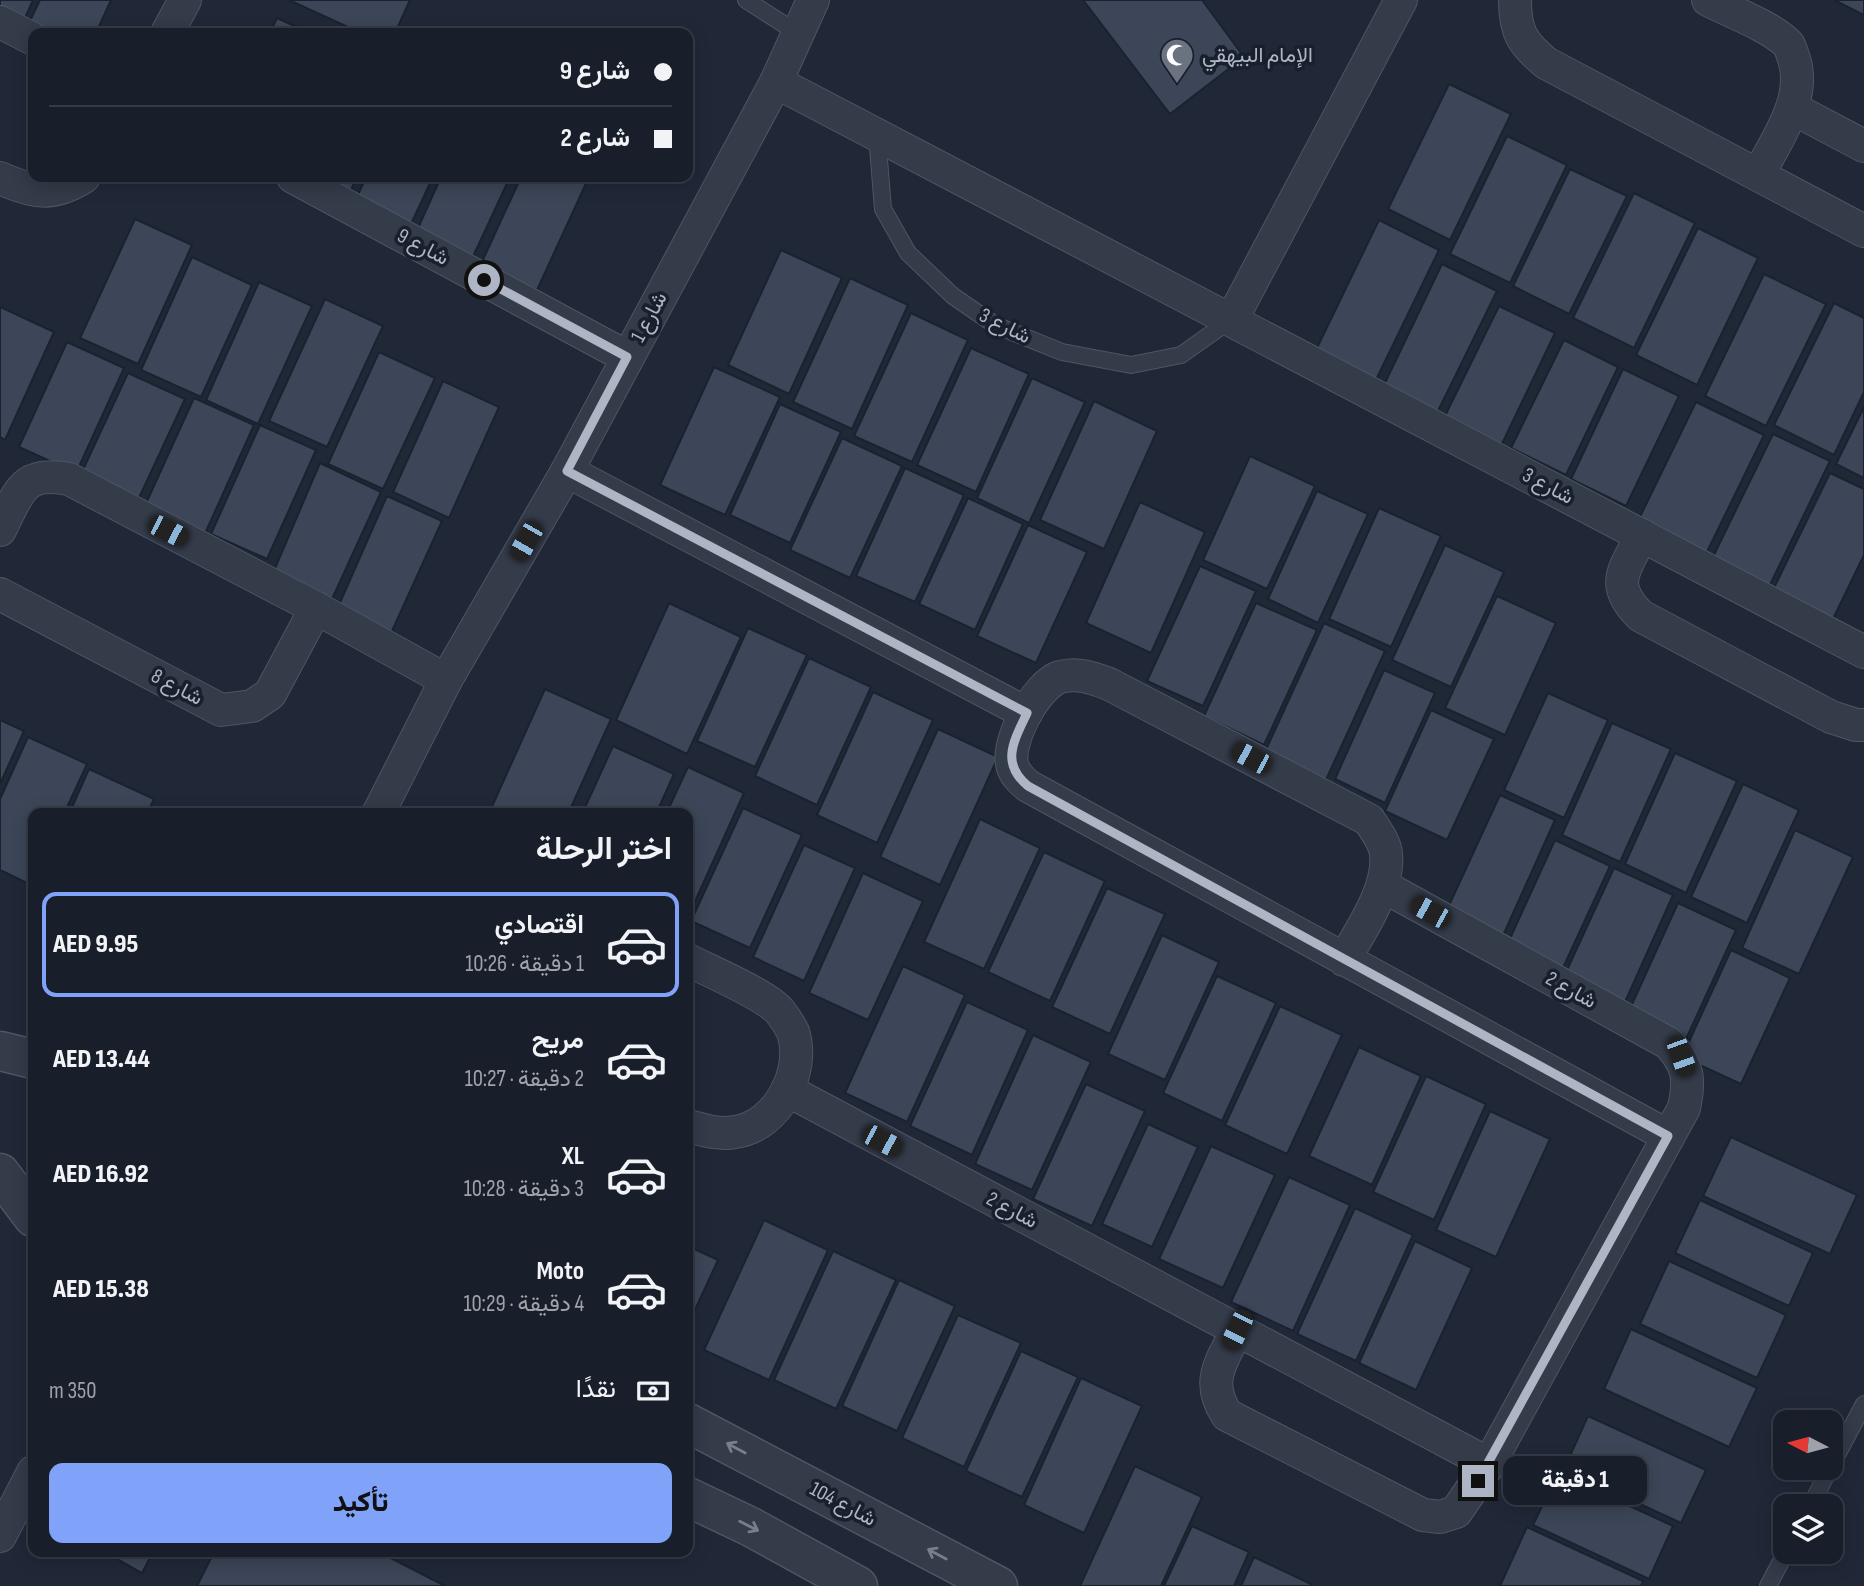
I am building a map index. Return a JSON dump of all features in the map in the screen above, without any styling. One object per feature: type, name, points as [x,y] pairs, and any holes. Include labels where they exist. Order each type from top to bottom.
[{"type":"street","points":[[170,28],[185,0]]},
{"type":"street","name":"شارع 1","points":[[389,808],[446,680],[567,471],[776,82],[813,0]]},
{"type":"street","name":"شارع 3","points":[[1232,319],[1401,0]]},
{"type":"street","points":[[1515,0],[1519,33],[1527,47],[1546,63],[1864,231]]},
{"type":"street","points":[[1708,0],[1773,33],[1790,46],[1796,66],[1798,88],[1792,108],[1759,174]]},
{"type":"street","points":[[0,22],[28,36]]},
{"type":"street","name":"شارع 3","points":[[776,82],[1864,652]]},
{"type":"street","points":[[1792,108],[1864,146]]},
{"type":"street","points":[[0,178],[37,192],[65,188],[75,182]]},
{"type":"street","name":"شارع 9","points":[[302,182],[627,357]]},
{"type":"street","points":[[567,471],[1027,713]]},
{"type":"street","points":[[0,530],[23,486],[49,476],[69,480],[316,608],[446,680]]},
{"type":"street","points":[[1642,535],[1620,586],[1631,606],[1641,616],[1831,717],[1864,725]]},
{"type":"street","name":"شارع 8","points":[[0,594],[221,710],[253,706],[270,694],[316,608]]},
{"type":"street","points":[[1344,960],[1383,886],[1386,853],[1369,820],[1109,684],[1085,676],[1060,677],[1043,688],[1012,744],[1012,764],[1017,777],[1028,786],[1344,960],[1668,1136]]},
{"type":"street","name":"شارع 2","points":[[1237,1330],[1216,1372],[1218,1401],[1227,1415],[1423,1516],[1440,1517],[1456,1512],[1489,1464],[1684,1108],[1688,1090],[1687,1073],[1681,1056],[1668,1043],[1383,886]]},
{"type":"street","points":[[693,963],[765,999],[779,1010],[793,1031],[795,1052],[794,1073],[787,1090],[775,1110],[755,1126],[735,1132],[708,1132],[693,1128]]},
{"type":"street","points":[[0,1051],[28,1058]]},
{"type":"street","name":"شارع 2","points":[[787,1090],[1489,1464]]},
{"type":"street","points":[[0,1173],[28,1210]]},
{"type":"street","name":"شارع 104","points":[[693,1426],[998,1586]]},
{"type":"street","points":[[0,1536],[28,1482]]},
{"type":"street","points":[[693,1499],[751,1527],[838,1586]]},
{"type":"lane","points":[[746,0],[799,34]]},
{"type":"lane","name":"شارع 3","points":[[877,135],[883,209],[908,253],[953,296],[995,325],[1062,352],[1131,365],[1181,355],[1232,319]]},
{"type":"lane","points":[[1843,1444],[1864,1404]]},
{"type":"lane","points":[[1768,1586],[1780,1564]]},
{"type":"building","points":[[0,0],[33,0],[21,27],[0,18]]},
{"type":"building","points":[[40,0],[111,0],[98,28],[26,29]]},
{"type":"building","points":[[289,0],[410,0],[397,28],[350,28]]},
{"type":"building","name":"الإمام البيهقي","points":[[1083,0],[1202,0],[1244,57],[1170,114]]},
{"type":"building","points":[[1834,0],[1864,0],[1864,15]]},
{"type":"building","points":[[277,18],[299,28],[272,28]]},
{"type":"building","points":[[1449,84],[1511,114],[1450,240],[1388,209]]},
{"type":"building","points":[[1507,136],[1567,165],[1510,283],[1450,254]]},
{"type":"building","points":[[1570,169],[1627,196],[1569,314],[1513,286]]},
{"type":"building","points":[[328,182],[355,182],[350,192]]},
{"type":"building","points":[[364,182],[431,182],[411,224],[356,199]]},
{"type":"building","points":[[439,182],[508,182],[470,263],[414,237]]},
{"type":"building","points":[[519,182],[587,182],[537,290],[481,264]]},
{"type":"building","points":[[1634,193],[1695,223],[1634,348],[1573,318]]},
{"type":"building","points":[[135,219],[192,245],[138,364],[80,338]]},
{"type":"building","points":[[1379,220],[1439,250],[1374,384],[1314,354]]},
{"type":"building","points":[[1698,228],[1758,258],[1697,385],[1636,355]]},
{"type":"building","points":[[781,250],[842,278],[789,394],[728,365]]},
{"type":"building","points":[[192,257],[252,285],[201,397],[141,370]]},
{"type":"building","points":[[1442,264],[1497,291],[1437,413],[1383,387]]},
{"type":"building","points":[[1764,274],[1826,304],[1766,426],[1705,396]]},
{"type":"building","points":[[850,278],[908,305],[852,429],[793,402]]},
{"type":"building","points":[[259,282],[312,306],[258,424],[206,400]]},
{"type":"building","points":[[325,299],[383,326],[327,447],[269,421]]},
{"type":"building","points":[[1834,303],[1864,318],[1864,392],[1834,455],[1774,425]]},
{"type":"building","points":[[1499,306],[1555,333],[1500,448],[1443,420]]},
{"type":"building","points":[[0,307],[54,332],[5,440],[0,437]]},
{"type":"building","points":[[911,313],[968,340],[912,462],[854,436]]},
{"type":"building","points":[[1564,340],[1618,367],[1566,475],[1511,448]]},
{"type":"building","points":[[67,342],[124,368],[76,473],[19,447]]},
{"type":"building","points":[[971,348],[1029,374],[976,492],[917,465]]},
{"type":"building","points":[[379,352],[435,378],[383,489],[328,464]]},
{"type":"building","points":[[714,367],[780,397],[725,515],[660,485]]},
{"type":"building","points":[[1623,369],[1679,396],[1626,506],[1571,479]]},
{"type":"building","points":[[128,373],[185,399],[138,500],[81,474]]},
{"type":"building","points":[[1032,378],[1085,402],[1029,523],[977,498]]},
{"type":"building","points":[[443,381],[499,407],[449,518],[393,492]]},
{"type":"building","points":[[194,398],[254,425],[203,538],[143,510]]},
{"type":"building","points":[[1094,401],[1157,431],[1104,549],[1040,520]]},
{"type":"building","points":[[1696,402],[1764,435],[1703,560],[1635,527]]},
{"type":"building","points":[[780,404],[841,432],[790,543],[730,515]]},
{"type":"building","points":[[1864,407],[1864,478],[1836,464]]},
{"type":"building","points":[[260,425],[316,450],[267,559],[211,534]]},
{"type":"building","points":[[1773,434],[1830,461],[1766,593],[1709,565]]},
{"type":"building","points":[[842,438],[902,466],[850,578],[790,550]]},
{"type":"building","points":[[1250,456],[1315,486],[1267,589],[1203,560]]},
{"type":"building","points":[[320,463],[381,492],[327,610],[270,580]]},
{"type":"building","points":[[905,468],[964,495],[915,602],[856,576]]},
{"type":"building","points":[[1830,473],[1864,489],[1864,555],[1831,623],[1771,594]]},
{"type":"building","points":[[1317,491],[1368,514],[1318,623],[1268,599]]},
{"type":"building","points":[[387,496],[442,521],[387,642],[335,614]]},
{"type":"building","points":[[968,498],[1023,524],[975,630],[919,604]]},
{"type":"building","points":[[1140,502],[1205,532],[1151,653],[1086,623]]},
{"type":"building","points":[[1379,508],[1441,536],[1391,647],[1329,619]]},
{"type":"building","points":[[1028,525],[1087,552],[1036,663],[977,636]]},
{"type":"building","points":[[1445,545],[1504,572],[1451,687],[1392,660]]},
{"type":"building","points":[[1200,566],[1256,591],[1203,706],[1147,681]]},
{"type":"building","points":[[1497,596],[1556,623],[1505,735],[1445,708]]},
{"type":"building","points":[[669,603],[741,637],[687,754],[616,720]]},
{"type":"building","points":[[1256,603],[1317,630],[1264,745],[1204,716]]},
{"type":"building","points":[[1324,623],[1385,651],[1325,782],[1264,754]]},
{"type":"building","points":[[748,628],[807,655],[755,767],[697,741]]},
{"type":"building","points":[[809,658],[871,687],[817,805],[755,776]]},
{"type":"building","points":[[1384,670],[1435,693],[1385,803],[1335,779]]},
{"type":"building","points":[[545,689],[611,719],[571,808],[491,808]]},
{"type":"building","points":[[873,692],[933,720],[877,843],[817,815]]},
{"type":"building","points":[[1548,693],[1608,720],[1564,818],[1504,790]]},
{"type":"building","points":[[1431,710],[1494,739],[1447,840],[1385,811]]},
{"type":"building","points":[[0,720],[24,731],[0,784]]},
{"type":"building","points":[[1612,723],[1671,749],[1620,862],[1562,835]]},
{"type":"building","points":[[938,729],[998,757],[940,885],[880,857]]},
{"type":"building","points":[[28,737],[87,764],[67,808],[28,808],[28,884],[0,870],[0,799]]},
{"type":"building","points":[[613,746],[674,774],[659,808],[585,808]]},
{"type":"building","points":[[1675,753],[1737,781],[1686,893],[1625,864]]},
{"type":"building","points":[[688,767],[744,793],[693,906],[693,808],[669,808]]},
{"type":"building","points":[[89,769],[154,799],[150,808],[72,808]]},
{"type":"building","points":[[1743,784],[1799,810],[1747,923],[1691,897]]},
{"type":"building","points":[[1500,795],[1555,820],[1501,940],[1445,914]]},
{"type":"building","points":[[743,808],[802,835],[750,948],[693,922],[693,917]]},
{"type":"building","points":[[980,819],[1040,848],[984,969],[924,942]]},
{"type":"building","points":[[1795,830],[1853,857],[1799,974],[1742,948]]},
{"type":"building","points":[[1555,840],[1610,866],[1562,970],[1507,945]]},
{"type":"building","points":[[804,845],[855,868],[804,981],[753,957]]},
{"type":"building","points":[[1044,852],[1105,881],[1050,1001],[988,972]]},
{"type":"building","points":[[1614,868],[1673,895],[1621,1011],[1561,983]]},
{"type":"building","points":[[863,873],[923,901],[868,1020],[809,993]]},
{"type":"building","points":[[1107,888],[1165,914],[1110,1034],[1052,1007]]},
{"type":"building","points":[[1678,903],[1736,930],[1686,1039],[1628,1013]]},
{"type":"building","points":[[1162,935],[1219,962],[1165,1080],[1108,1054]]},
{"type":"building","points":[[1731,950],[1790,978],[1741,1084],[1682,1057]]},
{"type":"building","points":[[903,966],[965,995],[907,1122],[845,1093]]},
{"type":"building","points":[[1217,976],[1276,1003],[1222,1121],[1163,1093]]},
{"type":"building","points":[[967,1002],[1028,1030],[972,1155],[910,1126]]},
{"type":"building","points":[[1280,1006],[1342,1035],[1287,1154],[1225,1125]]},
{"type":"building","points":[[1033,1035],[1091,1062],[1032,1190],[975,1164]]},
{"type":"building","points":[[1359,1047],[1421,1076],[1372,1185],[1309,1156]]},
{"type":"building","points":[[1426,1076],[1486,1104],[1434,1220],[1373,1192]]},
{"type":"building","points":[[1086,1084],[1145,1111],[1092,1226],[1033,1199]]},
{"type":"building","points":[[1490,1111],[1550,1139],[1496,1257],[1436,1230]]},
{"type":"building","points":[[1148,1124],[1198,1147],[1152,1247],[1102,1224]]},
{"type":"building","points":[[1731,1137],[1857,1195],[1830,1254],[1703,1196]]},
{"type":"building","points":[[1211,1146],[1275,1175],[1223,1288],[1159,1259]]},
{"type":"building","points":[[1289,1177],[1350,1205],[1293,1331],[1231,1302]]},
{"type":"building","points":[[1700,1200],[1813,1253],[1789,1306],[1675,1253]]},
{"type":"building","points":[[1355,1208],[1413,1235],[1356,1361],[1297,1334]]},
{"type":"building","points":[[764,1220],[828,1250],[769,1380],[704,1350]]},
{"type":"building","points":[[1415,1241],[1472,1268],[1416,1390],[1359,1363]]},
{"type":"building","points":[[693,1248],[718,1260],[693,1314]]},
{"type":"building","points":[[833,1251],[896,1280],[836,1409],[774,1380]]},
{"type":"building","points":[[1669,1261],[1786,1315],[1757,1378],[1640,1324]]},
{"type":"building","points":[[899,1280],[955,1306],[897,1431],[842,1406]]},
{"type":"building","points":[[958,1315],[1021,1343],[964,1467],[902,1438]]},
{"type":"building","points":[[1631,1329],[1757,1388],[1729,1447],[1604,1389]]},
{"type":"building","points":[[1021,1351],[1078,1377],[1022,1497],[966,1471]]},
{"type":"building","points":[[1081,1378],[1142,1406],[1084,1533],[1024,1505]]},
{"type":"building","points":[[1588,1416],[1706,1470],[1681,1523],[1564,1469]]},
{"type":"building","points":[[1135,1466],[1202,1497],[1161,1586],[1080,1586]]},
{"type":"building","points":[[1558,1473],[1673,1526],[1649,1579],[1533,1525]]},
{"type":"building","points":[[1192,1526],[1249,1552],[1234,1586],[1164,1586]]},
{"type":"building","points":[[1527,1527],[1643,1581],[1641,1586],[1500,1586]]},
{"type":"building","points":[[114,1557],[150,1557],[142,1573]]},
{"type":"building","points":[[212,1557],[389,1557],[445,1586],[197,1586]]},
{"type":"building","points":[[1254,1557],[1311,1584],[1241,1586]]},
{"type":"place","name":"الإمام البيهقي","points":[[1177,85]]},
{"type":"route","points":[[484,280],[627,357],[567,471],[1027,713],[1012,744],[1012,764],[1017,777],[1028,786],[1668,1136],[1478,1481]]}]
